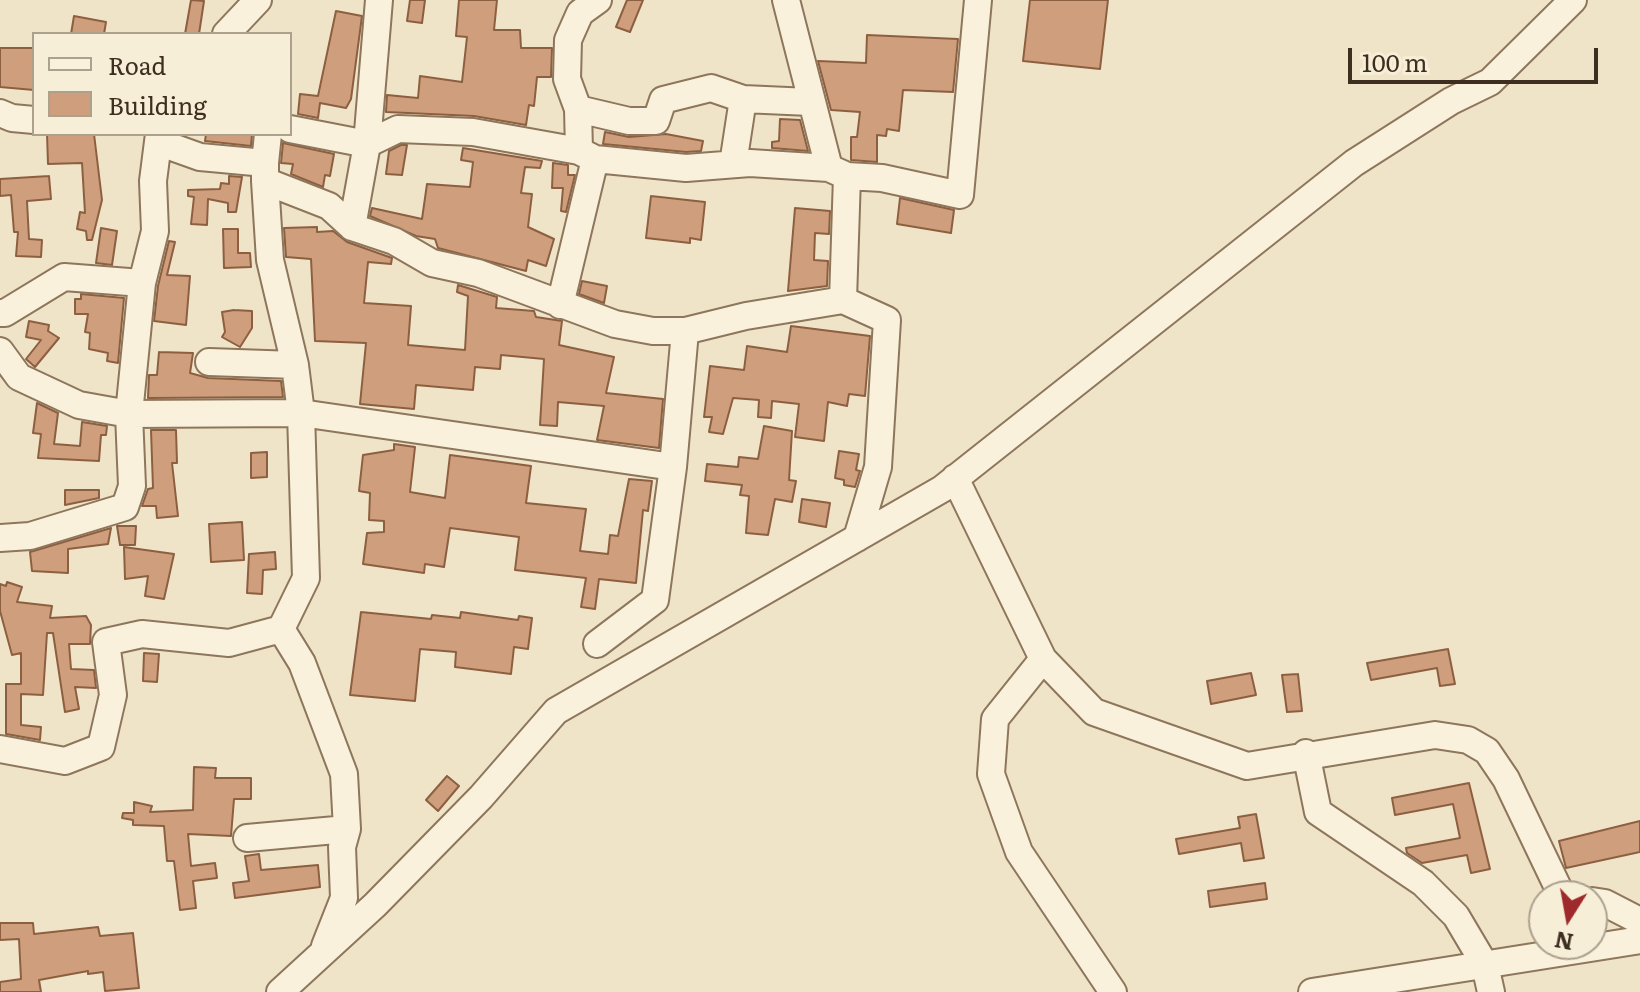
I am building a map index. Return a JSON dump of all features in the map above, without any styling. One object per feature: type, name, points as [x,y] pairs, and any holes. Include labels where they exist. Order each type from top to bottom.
[{"type":"street","points":[[352,227],[367,144],[379,0]]},
{"type":"street","points":[[560,305],[587,155],[578,109],[567,79],[568,40],[580,13],[598,0]]},
{"type":"street","points":[[786,0],[810,102],[838,172],[843,300]]},
{"type":"street","points":[[292,129],[367,144],[398,129],[473,132],[587,155],[686,168],[733,164],[838,172],[960,195],[978,0]]},
{"type":"street","points":[[280,992],[323,949],[375,905],[481,797],[556,711],[955,478],[1354,163],[1451,101],[1490,82],[1573,0]]},
{"type":"street","points":[[228,32],[258,1]]},
{"type":"street","points":[[258,1],[259,32]]},
{"type":"street","points":[[578,109],[629,121],[656,121],[663,100],[711,88],[743,99],[810,102]]},
{"type":"street","points":[[733,164],[743,99]]},
{"type":"street","points":[[0,749],[65,761],[101,747],[113,695],[106,642],[142,634],[229,643],[281,629],[306,578],[301,413],[295,365],[270,260],[265,172],[268,136]]},
{"type":"street","points":[[0,538],[30,536],[125,507],[132,486],[129,414],[142,283],[155,231],[153,181],[158,138],[200,157],[265,172],[329,206],[352,227],[394,241],[432,263],[478,273],[615,324],[653,331],[685,331],[746,316],[843,300],[887,320],[878,467],[857,538]]},
{"type":"street","points":[[0,313],[5,313],[64,277],[142,283]]},
{"type":"street","points":[[597,644],[655,600],[673,467],[685,331]]},
{"type":"street","points":[[0,351],[10,376],[79,405],[129,414],[301,413],[673,467]]},
{"type":"street","points":[[209,362],[295,365]]},
{"type":"street","points":[[955,478],[1043,659],[1094,712],[1247,766],[1306,753],[1435,735],[1468,740],[1487,751],[1506,779],[1554,880]]},
{"type":"street","points":[[281,629],[302,663],[344,774],[347,829],[342,847],[344,898],[323,949]]},
{"type":"street","points":[[1043,659],[995,719],[991,774],[1019,852],[1113,992]]},
{"type":"street","points":[[1306,753],[1318,812],[1423,883],[1456,916],[1485,965],[1491,992]]},
{"type":"street","points":[[247,838],[347,829]]},
{"type":"street","points":[[1608,905],[1640,921]]},
{"type":"street","points":[[1312,992],[1386,986],[1485,965],[1640,940]]},
{"type":"building","points":[[191,0],[204,1],[199,32],[185,32]]},
{"type":"building","points":[[410,0],[425,0],[422,23],[407,21]]},
{"type":"building","points":[[459,0],[497,0],[494,30],[520,30],[521,48],[552,48],[551,77],[537,77],[534,106],[529,105],[526,125],[474,116],[386,112],[387,95],[418,98],[420,76],[462,82],[467,37],[456,36]]},
{"type":"building","points":[[627,0],[643,0],[630,32],[616,27]]},
{"type":"building","points":[[1030,0],[1108,0],[1100,69],[1023,61]]},
{"type":"building","points":[[336,11],[362,16],[351,99],[346,108],[320,103],[318,118],[298,114],[300,94],[318,96]]},
{"type":"building","points":[[74,16],[106,22],[104,32],[71,32]]},
{"type":"building","points":[[867,35],[958,39],[953,92],[903,90],[899,131],[887,129],[886,136],[877,135],[877,162],[851,160],[851,137],[857,137],[860,112],[831,110],[818,61],[866,63]]},
{"type":"building","points":[[0,48],[32,48],[32,90],[0,87]]},
{"type":"building","points":[[780,119],[800,120],[808,151],[772,148],[772,142],[779,141]]},
{"type":"building","points":[[605,132],[629,137],[666,134],[703,141],[701,151],[686,152],[603,144]]},
{"type":"building","points":[[47,136],[94,136],[102,200],[92,240],[87,240],[86,231],[77,229],[80,212],[85,213],[82,163],[48,164]]},
{"type":"building","points":[[206,136],[252,136],[251,146],[205,141]]},
{"type":"building","points":[[283,143],[334,154],[330,176],[325,175],[323,187],[291,174],[293,164],[281,163]]},
{"type":"building","points":[[407,145],[402,175],[386,174],[389,151]]},
{"type":"building","points":[[463,148],[542,161],[540,168],[525,167],[521,193],[532,194],[528,227],[554,239],[546,266],[528,260],[526,271],[438,248],[435,239],[416,236],[370,216],[372,208],[422,219],[427,184],[470,187],[473,162],[461,160]]},
{"type":"building","points":[[553,163],[568,165],[568,175],[575,175],[566,212],[561,211],[563,188],[552,188]]},
{"type":"building","points":[[49,176],[51,199],[27,201],[29,239],[42,240],[41,257],[16,256],[18,232],[14,232],[11,195],[0,196],[0,179]]},
{"type":"building","points":[[229,176],[242,177],[236,212],[228,212],[228,203],[208,199],[207,225],[191,224],[194,197],[188,196],[188,190],[220,189],[221,183],[229,184]]},
{"type":"building","points":[[651,196],[705,202],[701,240],[690,238],[690,243],[646,238]]},
{"type":"building","points":[[900,198],[954,210],[951,233],[897,224]]},
{"type":"building","points":[[795,208],[830,211],[829,234],[815,233],[814,260],[828,261],[827,286],[788,291]]},
{"type":"building","points":[[317,227],[317,232],[333,231],[347,242],[392,258],[391,264],[368,262],[364,303],[411,306],[408,345],[465,350],[468,296],[457,292],[458,285],[497,297],[496,308],[534,311],[536,317],[562,321],[559,345],[614,357],[606,393],[663,399],[659,448],[597,440],[604,406],[558,402],[557,426],[540,425],[544,359],[501,355],[500,369],[475,367],[473,390],[416,385],[414,409],[360,404],[366,343],[315,341],[311,259],[286,257],[284,228]]},
{"type":"building","points":[[101,228],[117,231],[112,265],[96,263]]},
{"type":"building","points":[[223,229],[238,229],[238,253],[250,253],[251,267],[224,268]]},
{"type":"building","points":[[169,241],[175,242],[167,275],[190,276],[186,325],[154,321],[158,286]]},
{"type":"building","points":[[582,281],[607,286],[604,303],[579,294]]},
{"type":"building","points":[[81,294],[124,298],[118,363],[107,361],[108,353],[89,349],[90,333],[85,332],[88,314],[75,314],[75,299],[81,299]]},
{"type":"building","points":[[252,311],[252,328],[240,347],[222,337],[225,332],[222,312]]},
{"type":"building","points":[[29,321],[49,325],[48,331],[59,338],[35,367],[26,359],[41,340],[26,337]]},
{"type":"building","points":[[791,326],[870,336],[865,396],[849,394],[847,406],[828,402],[824,441],[795,437],[799,404],[772,401],[771,418],[758,417],[759,400],[733,398],[723,434],[709,432],[712,417],[704,417],[710,366],[744,370],[747,346],[787,352]]},
{"type":"building","points":[[159,352],[193,353],[190,373],[208,378],[281,381],[283,397],[148,398],[149,375],[157,375]]},
{"type":"building","points":[[37,403],[58,413],[54,444],[80,446],[82,422],[107,426],[106,435],[101,435],[99,461],[38,458],[41,434],[33,433]]},
{"type":"building","points":[[764,426],[792,431],[789,480],[796,481],[792,502],[775,499],[768,535],[746,533],[749,496],[740,495],[742,485],[705,481],[707,464],[738,467],[739,457],[758,459]]},
{"type":"building","points":[[151,430],[176,430],[177,463],[172,463],[178,516],[157,518],[156,506],[142,506],[148,489],[153,488]]},
{"type":"building","points":[[394,444],[415,447],[410,492],[445,498],[450,455],[531,466],[526,503],[586,509],[580,551],[608,554],[610,535],[618,536],[629,479],[652,481],[648,511],[643,510],[636,583],[599,579],[595,609],[581,607],[586,578],[515,570],[519,537],[450,528],[444,567],[425,564],[424,573],[363,564],[367,533],[384,532],[384,521],[369,520],[370,493],[359,491],[363,455],[394,450]]},
{"type":"building","points":[[839,451],[859,454],[856,470],[860,471],[855,487],[844,485],[844,480],[835,478]]},
{"type":"building","points":[[267,452],[267,477],[251,478],[251,453]]},
{"type":"building","points":[[65,490],[99,490],[99,498],[65,505]]},
{"type":"building","points":[[802,499],[830,503],[826,527],[799,522]]},
{"type":"building","points":[[242,522],[244,560],[211,562],[209,524]]},
{"type":"building","points":[[117,526],[136,526],[135,545],[120,545]]},
{"type":"building","points":[[111,528],[108,544],[68,549],[68,573],[32,571],[30,552]]},
{"type":"building","points":[[124,547],[174,554],[164,599],[145,596],[148,576],[125,579]]},
{"type":"building","points":[[275,552],[276,569],[263,570],[262,594],[247,593],[249,554]]},
{"type":"building","points":[[7,582],[22,587],[17,602],[52,606],[50,618],[86,616],[91,625],[90,644],[69,644],[71,669],[94,670],[96,688],[75,687],[79,709],[65,712],[53,633],[47,633],[43,695],[21,694],[21,725],[41,727],[40,740],[6,734],[6,684],[21,684],[21,653],[12,655],[0,611],[0,584],[6,586]]},
{"type":"building","points":[[361,612],[431,619],[432,615],[460,618],[461,612],[518,620],[519,616],[532,618],[528,649],[514,647],[511,674],[455,667],[456,652],[420,649],[415,701],[350,695]]},
{"type":"building","points":[[1448,649],[1455,684],[1440,686],[1437,668],[1371,680],[1367,663]]},
{"type":"building","points":[[144,653],[159,654],[157,682],[143,681]]},
{"type":"building","points":[[1251,673],[1256,695],[1211,704],[1207,681]]},
{"type":"building","points":[[1298,674],[1302,711],[1287,712],[1282,675]]},
{"type":"building","points":[[194,767],[216,768],[215,778],[251,778],[251,799],[234,799],[231,836],[188,834],[191,866],[215,863],[217,878],[193,881],[196,908],[180,910],[174,861],[167,861],[164,826],[133,825],[133,820],[122,818],[123,813],[134,813],[134,802],[152,806],[150,812],[193,810]]},
{"type":"building","points":[[447,776],[459,786],[438,811],[426,800]]},
{"type":"building","points":[[1469,783],[1490,869],[1471,873],[1467,855],[1422,863],[1407,853],[1406,848],[1460,838],[1453,804],[1395,815],[1392,798]]},
{"type":"building","points":[[1256,814],[1264,858],[1244,861],[1241,843],[1179,854],[1176,839],[1240,828],[1238,817]]},
{"type":"building","points":[[1640,821],[1640,852],[1566,868],[1559,841]]},
{"type":"building","points":[[259,854],[261,870],[318,865],[320,887],[235,898],[233,883],[249,881],[245,856]]},
{"type":"building","points":[[1265,883],[1267,899],[1210,907],[1208,891]]},
{"type":"building","points":[[0,923],[33,923],[34,934],[98,927],[100,936],[133,933],[139,988],[105,991],[103,972],[88,974],[88,971],[39,980],[41,992],[0,992],[0,982],[21,979],[19,939],[0,940]]}]
